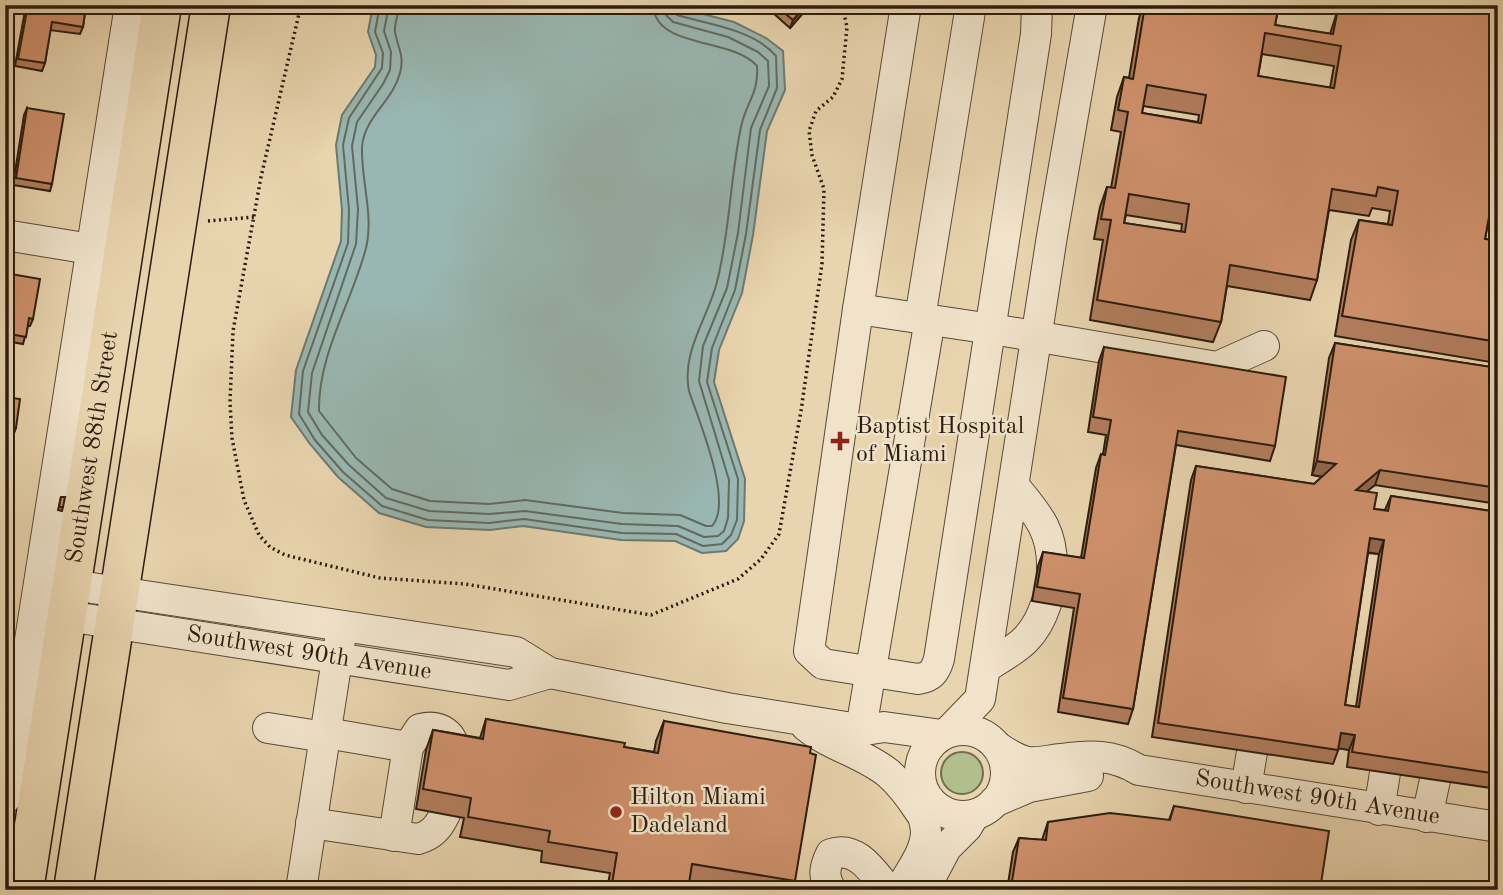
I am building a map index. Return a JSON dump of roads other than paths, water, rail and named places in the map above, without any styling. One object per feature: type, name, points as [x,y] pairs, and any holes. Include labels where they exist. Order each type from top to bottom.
[{"type":"main road","name":"Southwest 88th Street","points":[[24,890],[69,600],[107,251],[162,5]]},
{"type":"main road","name":"Southwest 88th Street","points":[[73,890],[117,608],[188,222],[211,5]]},
{"type":"main road","points":[[107,251],[146,247],[188,222]]},
{"type":"street","name":"Southwest 88th Street","points":[[5,799],[107,251],[130,5]]},
{"type":"street","points":[[906,5],[858,309],[809,651],[823,664],[918,679],[927,677],[937,666],[1035,34],[1037,5]]},
{"type":"street","points":[[971,5],[863,729],[921,794],[943,811],[953,815],[984,808]]},
{"type":"street","points":[[900,890],[924,843],[926,829],[921,794],[922,760],[926,750],[979,699],[986,667],[1092,5]]},
{"type":"street","points":[[5,235],[107,251]]},
{"type":"street","points":[[858,309],[989,328],[1217,367],[1264,346]]},
{"type":"street","points":[[1014,486],[1044,523],[1051,548],[1052,569]]},
{"type":"street","name":"Southwest 90th Avenue","points":[[69,600],[117,608],[338,658],[509,685],[550,673]]},
{"type":"street","points":[[986,667],[1022,645],[1038,626],[1046,604]]},
{"type":"street","name":"Southwest 90th Avenue","points":[[117,608],[342,626],[516,652],[550,673],[692,702],[863,729],[884,727],[946,733]]},
{"type":"street","points":[[302,890],[342,626]]},
{"type":"street","points":[[924,890],[946,848],[1002,790],[1006,776],[1004,761],[993,743],[986,710],[979,699]]},
{"type":"street","name":"Southwest 90th Avenue","points":[[797,719],[820,737],[865,759],[921,794]]},
{"type":"street","points":[[268,728],[408,747]]},
{"type":"street","points":[[394,836],[408,747],[420,729],[443,729],[451,737],[454,755]]},
{"type":"street","points":[[946,733],[963,729],[976,732],[993,743]]},
{"type":"street","name":"Southwest 90th Avenue","points":[[993,743],[1016,758],[1029,762],[1083,756],[1106,757],[1123,760],[1139,770],[1498,827]]},
{"type":"street","points":[[1236,786],[1242,751]]},
{"type":"street","name":"Southwest 90th Avenue","points":[[984,808],[1029,787],[1052,781],[1101,775],[1119,778],[1139,770]]},
{"type":"street","points":[[1379,810],[1385,772]]},
{"type":"street","points":[[1427,817],[1435,780]]},
{"type":"street","points":[[312,823],[418,839],[435,830],[445,814]]},
{"type":"street","points":[[831,890],[824,868],[831,854],[840,851],[852,853],[863,861],[888,890]]},
{"type":"water","points":[[373,5],[668,5],[734,22],[766,38],[783,51],[785,90],[767,131],[742,293],[719,350],[714,382],[745,479],[744,521],[738,539],[726,551],[702,553],[675,541],[621,540],[523,526],[490,530],[426,527],[379,513],[338,477],[291,417],[296,370],[341,241],[342,210],[336,145],[342,115],[375,67],[376,55],[368,32]]},
{"type":"place","name":"Baptist Hospital of Miami","points":[[840,441]]},
{"type":"place","name":"Hilton Miami Dadeland","points":[[616,812]]}]
